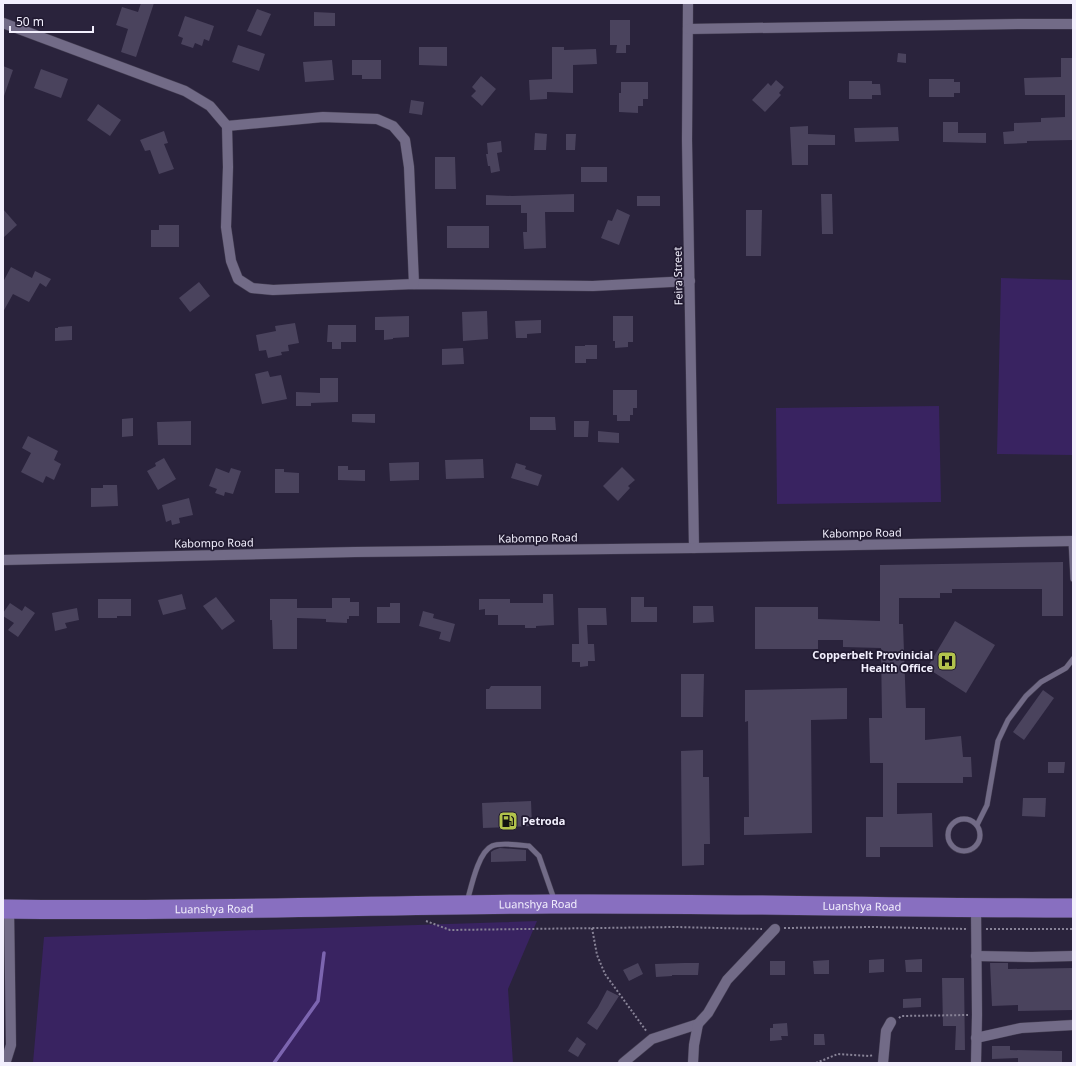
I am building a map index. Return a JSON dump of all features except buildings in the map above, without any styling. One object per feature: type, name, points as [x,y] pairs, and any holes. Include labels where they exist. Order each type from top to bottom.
[{"type":"highway","name":"Luanshya Road","points":[[6,909],[555,904],[1073,908]]},
{"type":"street","name":"Feira Street","points":[[688,3],[688,140],[694,548]]},
{"type":"street","points":[[3,23],[185,91],[210,106],[227,126],[228,167],[226,227],[231,261],[238,279],[252,288],[273,290],[414,284],[593,286],[690,281]]},
{"type":"street","points":[[688,29],[1073,24]]},
{"type":"street","points":[[227,126],[323,117],[378,119],[393,126],[405,140],[410,167],[414,284]]},
{"type":"street","name":"Kabompo Road","points":[[3,560],[355,552],[694,548],[1072,541]]},
{"type":"street","points":[[976,908],[976,1063]]},
{"type":"street","points":[[4,1063],[11,1045],[6,909]]},
{"type":"street","points":[[623,1063],[652,1039],[698,1024],[708,1013],[727,980],[775,929]]},
{"type":"street","points":[[976,956],[1073,956]]},
{"type":"street","points":[[883,1059],[886,1031],[891,1022]]},
{"type":"street","points":[[693,1063],[698,1024]]},
{"type":"street","points":[[976,1038],[1021,1028],[1073,1025]]},
{"type":"lane","points":[[1072,541],[1073,579]]},
{"type":"lane","points":[[977,825],[967,819],[956,821],[952,825],[948,835],[952,845],[962,850],[972,848],[979,840],[980,835],[977,825],[987,805],[998,741],[1008,720],[1026,696],[1041,682],[1066,668],[1073,659]]},
{"type":"lane","points":[[466,905],[483,854],[492,846],[511,844],[529,846],[539,856],[555,904]]},
{"type":"path","points":[[420,919],[450,930],[675,927],[775,929],[874,927],[1073,929]]},
{"type":"path","points":[[592,928],[596,955],[606,974],[652,1039]]},
{"type":"path","points":[[891,1022],[901,1016],[977,1015]]},
{"type":"path","points":[[816,1063],[838,1054],[868,1056],[883,1059]]},
{"type":"shaded area","points":[[1001,278],[1073,280],[1073,455],[997,454]]},
{"type":"shaded area","points":[[939,406],[941,502],[777,504],[776,408]]},
{"type":"shaded area","points":[[537,921],[508,989],[513,1063],[33,1063],[44,937]]},
{"type":"waterway","points":[[274,1063],[318,1001],[324,953]]},
{"type":"place","name":"Copperbelt Provinicial Health Office","points":[[947,661]]},
{"type":"place","name":"Petroda","points":[[508,821]]}]
